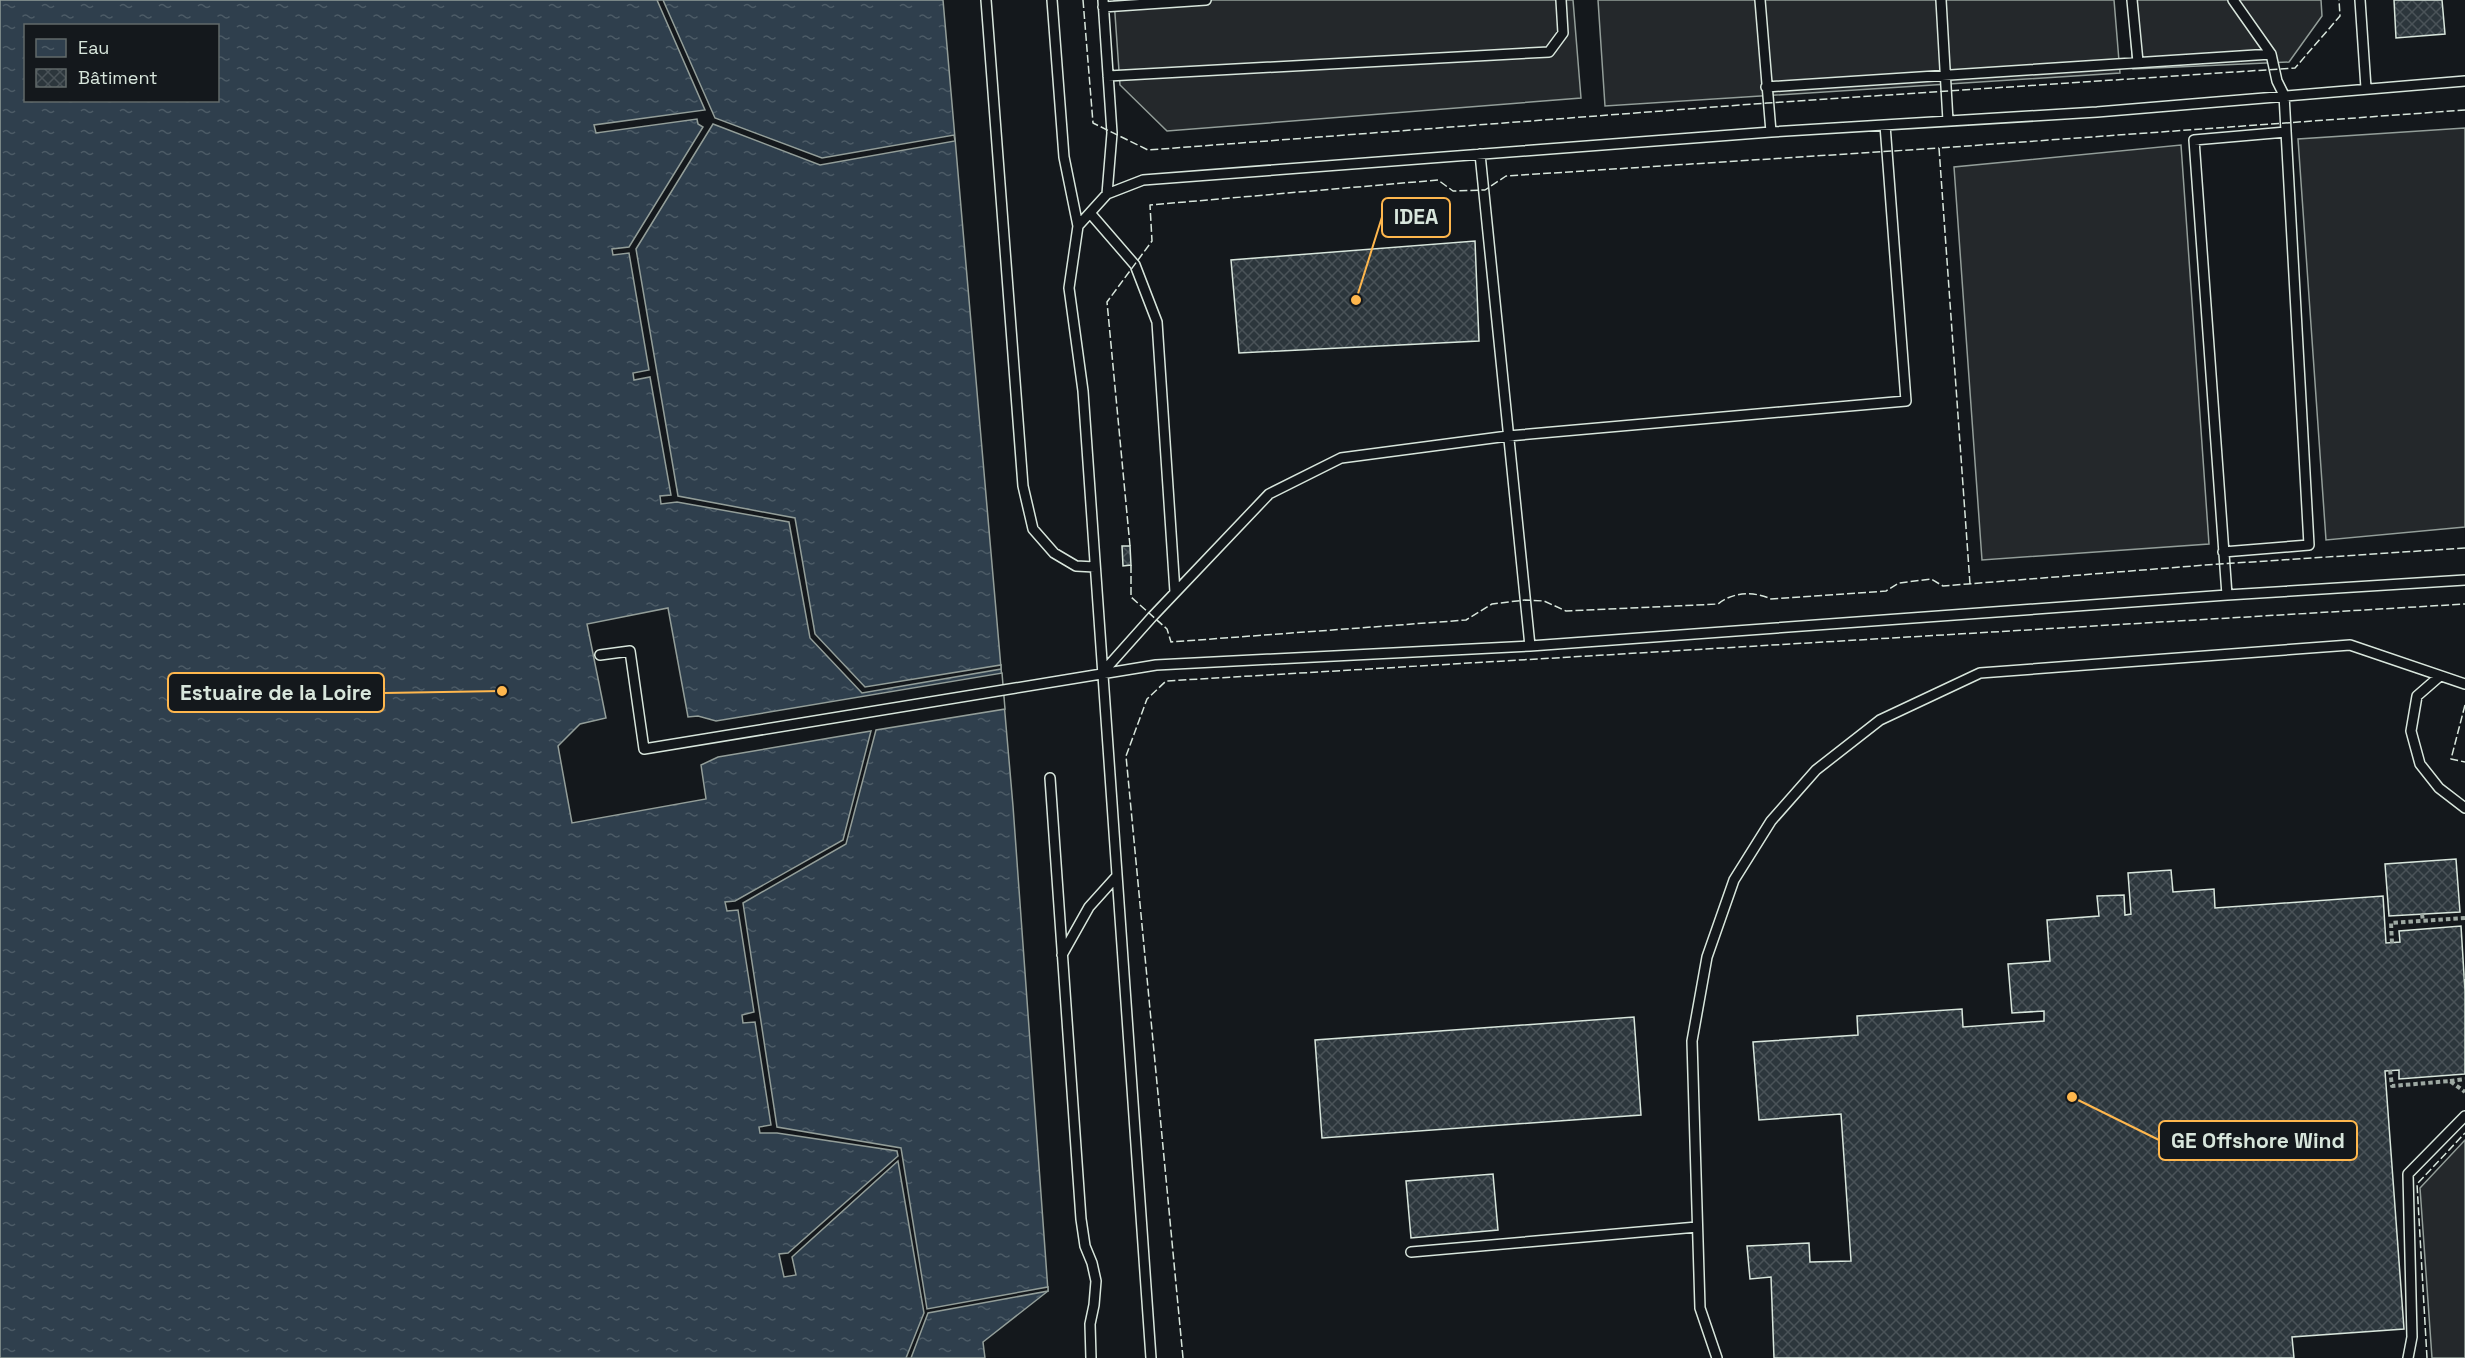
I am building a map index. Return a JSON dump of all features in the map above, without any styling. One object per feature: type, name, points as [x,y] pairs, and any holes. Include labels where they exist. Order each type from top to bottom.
[{"type":"lane","points":[[986,0],[1023,486],[1033,529],[1053,553],[1076,566],[1095,567]]},
{"type":"lane","points":[[1052,0],[1064,157],[1078,226],[1069,288],[1083,391],[1151,1358]]},
{"type":"lane","points":[[1107,194],[1112,133],[1103,4],[1206,0]]},
{"type":"lane","points":[[1108,76],[1549,52],[1563,33],[1561,0]]},
{"type":"lane","points":[[1760,0],[1771,132]]},
{"type":"lane","points":[[1941,0],[1948,121]]},
{"type":"lane","points":[[2133,0],[2138,62]]},
{"type":"lane","points":[[2223,552],[2309,545],[2284,95],[2277,81],[2271,54],[2233,0]]},
{"type":"lane","points":[[2360,0],[2366,88]]},
{"type":"lane","points":[[1766,87],[2271,54]]},
{"type":"lane","points":[[1078,226],[1107,194],[1143,180],[1771,132],[2097,112],[2465,81]]},
{"type":"lane","points":[[1102,673],[1175,592],[1269,494],[1341,458],[1508,436],[1906,401],[1886,125]]},
{"type":"lane","points":[[2227,595],[2194,140],[2286,132]]},
{"type":"lane","points":[[1480,154],[1530,646]]},
{"type":"lane","points":[[1090,213],[1135,264],[1157,322],[1175,592]]},
{"type":"lane","points":[[600,655],[630,651],[644,749],[1156,665],[1530,646],[2465,580]]},
{"type":"lane","points":[[1717,1358],[1700,1308],[1692,1041],[1707,957],[1734,880],[1771,821],[1816,770],[1880,720],[1980,672],[2350,645],[2465,684]]},
{"type":"lane","points":[[2440,676],[2417,696],[2410,730],[2420,764],[2439,788],[2465,808]]},
{"type":"lane","points":[[1050,778],[1081,1219],[1085,1246],[1096,1281],[1095,1305],[1090,1324],[1091,1358]]},
{"type":"lane","points":[[1062,955],[1089,907],[1116,877]]},
{"type":"lane","points":[[2408,1358],[2412,1337],[2408,1174],[2465,1116]]},
{"type":"lane","points":[[1411,1252],[1697,1227]]},
{"type":"path","points":[[2422,914],[2423,921]]},
{"type":"path","points":[[2392,942],[2391,923],[2465,918]]},
{"type":"path","points":[[2390,1070],[2392,1086],[2465,1079]]},
{"type":"path","points":[[2450,1081],[2465,1092]]},
{"type":"shaded area","points":[[1114,0],[1573,0],[1581,98],[1167,131],[1120,85]]},
{"type":"shaded area","points":[[1598,0],[2114,0],[2120,73],[1605,106]]},
{"type":"shaded area","points":[[2128,0],[2321,0],[2322,16],[2289,62],[2133,69]]},
{"type":"shaded area","points":[[2465,128],[2465,527],[2326,540],[2298,139]]},
{"type":"shaded area","points":[[2181,145],[2209,544],[1982,560],[1954,167]]},
{"type":"shaded area","points":[[2465,1140],[2465,1358],[2432,1358],[2420,1188]]},
{"type":"water","points":[[0,0],[943,0],[1013,806],[1048,1291],[983,1342],[985,1358],[0,1358]]},
{"type":"pier","points":[[657,0],[663,0],[715,118],[822,158],[954,135],[955,141],[820,165],[713,124],[636,249],[678,496],[795,518],[815,634],[865,687],[1001,665],[1001,669],[862,693],[810,638],[789,522],[677,502],[661,504],[660,496],[671,495],[650,377],[634,380],[633,373],[649,370],[629,253],[613,255],[612,249],[629,247],[703,127],[698,124],[697,119],[596,133],[594,125],[705,110]]},
{"type":"pier","points":[[668,608],[688,717],[698,716],[716,721],[1002,673],[1005,709],[876,730],[846,844],[743,903],[777,1127],[901,1148],[927,1309],[1048,1287],[1048,1291],[928,1313],[911,1358],[906,1358],[924,1313],[898,1161],[792,1257],[796,1275],[784,1277],[779,1254],[788,1253],[898,1156],[897,1151],[777,1133],[760,1133],[759,1127],[771,1125],[755,1022],[743,1023],[742,1015],[754,1012],[738,910],[727,911],[725,902],[735,901],[843,840],[871,731],[718,757],[701,765],[706,799],[572,823],[558,746],[580,724],[606,718],[587,624]]},
{"type":"building","points":[[2394,0],[2442,0],[2445,34],[2396,38]]},
{"type":"building","points":[[1475,241],[1479,341],[1239,353],[1231,260]]},
{"type":"building","points":[[1122,546],[1130,546],[1131,565],[1123,566]]},
{"type":"building","points":[[2456,859],[2460,912],[2389,916],[2385,864]]},
{"type":"building","points":[[2171,870],[2173,892],[2214,889],[2215,908],[2383,896],[2386,943],[2400,942],[2399,931],[2461,926],[2465,991],[2465,1074],[2399,1079],[2399,1070],[2385,1071],[2404,1329],[2292,1337],[2294,1358],[1774,1358],[1771,1277],[1750,1279],[1747,1246],[1809,1243],[1810,1262],[1851,1261],[1841,1114],[1759,1120],[1753,1042],[1858,1035],[1857,1016],[1962,1009],[1963,1027],[2044,1021],[2044,1011],[2012,1013],[2008,964],[2050,961],[2047,920],[2099,916],[2097,896],[2124,895],[2125,915],[2131,914],[2128,873]]},
{"type":"building","points":[[1634,1017],[1641,1115],[1322,1138],[1315,1040]]},
{"type":"building","points":[[1493,1174],[1498,1230],[1411,1238],[1406,1181]]},
{"type":"fence","points":[[1083,0],[1093,123],[1148,150],[1767,103],[2295,68],[2340,16],[2339,0]]},
{"type":"fence","points":[[1970,584],[1939,148],[2465,110]]},
{"type":"fence","points":[[1130,546],[1107,302],[1152,241],[1150,205],[1438,180],[1453,191],[1485,190],[1506,176],[1939,148]]},
{"type":"fence","points":[[1131,565],[1131,597],[1167,629],[1171,642],[1466,620],[1492,604],[1525,600],[1544,601],[1566,611],[1718,604],[1730,597],[1743,594],[1771,599],[1886,591],[1899,583],[1931,579],[1943,586],[2205,565],[2465,548]]},
{"type":"fence","points":[[1183,1358],[1126,756],[1147,699],[1166,681],[2465,604]]},
{"type":"fence","points":[[2465,705],[2451,759],[2465,762]]},
{"type":"fence","points":[[2427,1358],[2417,1184],[2465,1133]]},
{"type":"place","name":"IDEA","points":[[1356,300]]},
{"type":"place","name":"Estuaire de la Loire","points":[[502,691]]},
{"type":"place","name":"GE Offshore Wind","points":[[2072,1097]]}]
